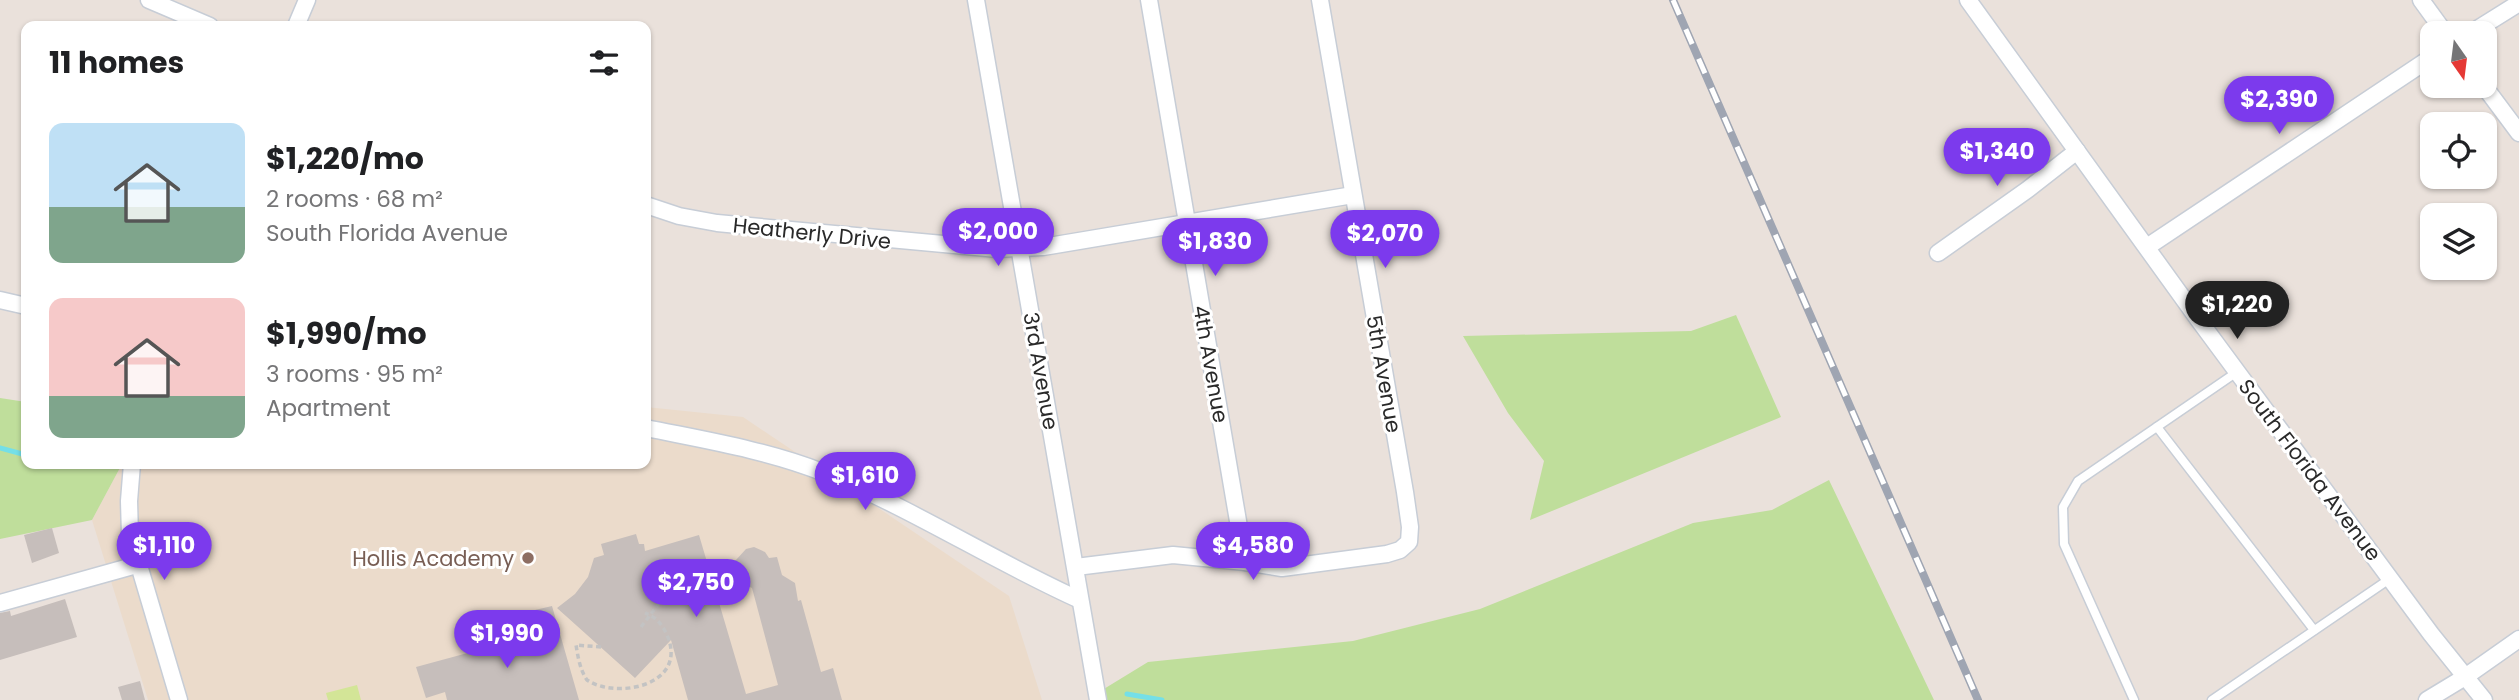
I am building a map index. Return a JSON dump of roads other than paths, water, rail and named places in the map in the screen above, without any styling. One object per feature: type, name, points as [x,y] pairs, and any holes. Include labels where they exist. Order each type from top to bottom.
[{"type":"street","points":[[149,0],[199,21]]},
{"type":"street","points":[[298,21],[307,0]]},
{"type":"street","name":"3rd Avenue","points":[[975,0],[1098,700]]},
{"type":"street","name":"4th Avenue","points":[[1149,0],[1245,562]]},
{"type":"street","name":"5th Avenue","points":[[1245,562],[1282,568],[1387,554],[1400,550],[1409,542],[1410,527],[1320,0]]},
{"type":"street","name":"South Florida Avenue","points":[[1968,0],[2238,372],[2484,700]]},
{"type":"street","points":[[2421,0],[2436,21]]},
{"type":"street","points":[[2491,21],[2519,3]]},
{"type":"street","points":[[2147,247],[2420,65]]},
{"type":"street","points":[[2493,98],[2519,134]]},
{"type":"street","points":[[1938,253],[2027,190],[2077,150]]},
{"type":"street","name":"Heatherly Drive","points":[[651,207],[679,216],[717,223],[973,248],[1019,248],[1043,247],[1353,195]]},
{"type":"street","points":[[0,300],[21,305]]},
{"type":"street","points":[[651,429],[772,457],[820,472],[1080,600]]},
{"type":"street","points":[[132,469],[130,535],[179,700]]},
{"type":"street","points":[[1076,567],[1173,555],[1245,562]]},
{"type":"street","points":[[0,603],[140,564]]},
{"type":"street","points":[[2427,700],[2519,639]]},
{"type":"lane","points":[[2134,700],[2064,544],[2063,507],[2078,481],[2238,372]]},
{"type":"lane","points":[[2157,427],[2314,631]]},
{"type":"lane","points":[[2212,700],[2391,578]]},
{"type":"waterway","points":[[0,448],[21,454]]},
{"type":"waterway","points":[[1127,694],[1162,700]]},
{"type":"railway","points":[[1673,0],[1978,700]]},
{"type":"place","name":"Hollis Academy","points":[[528,558]]}]
